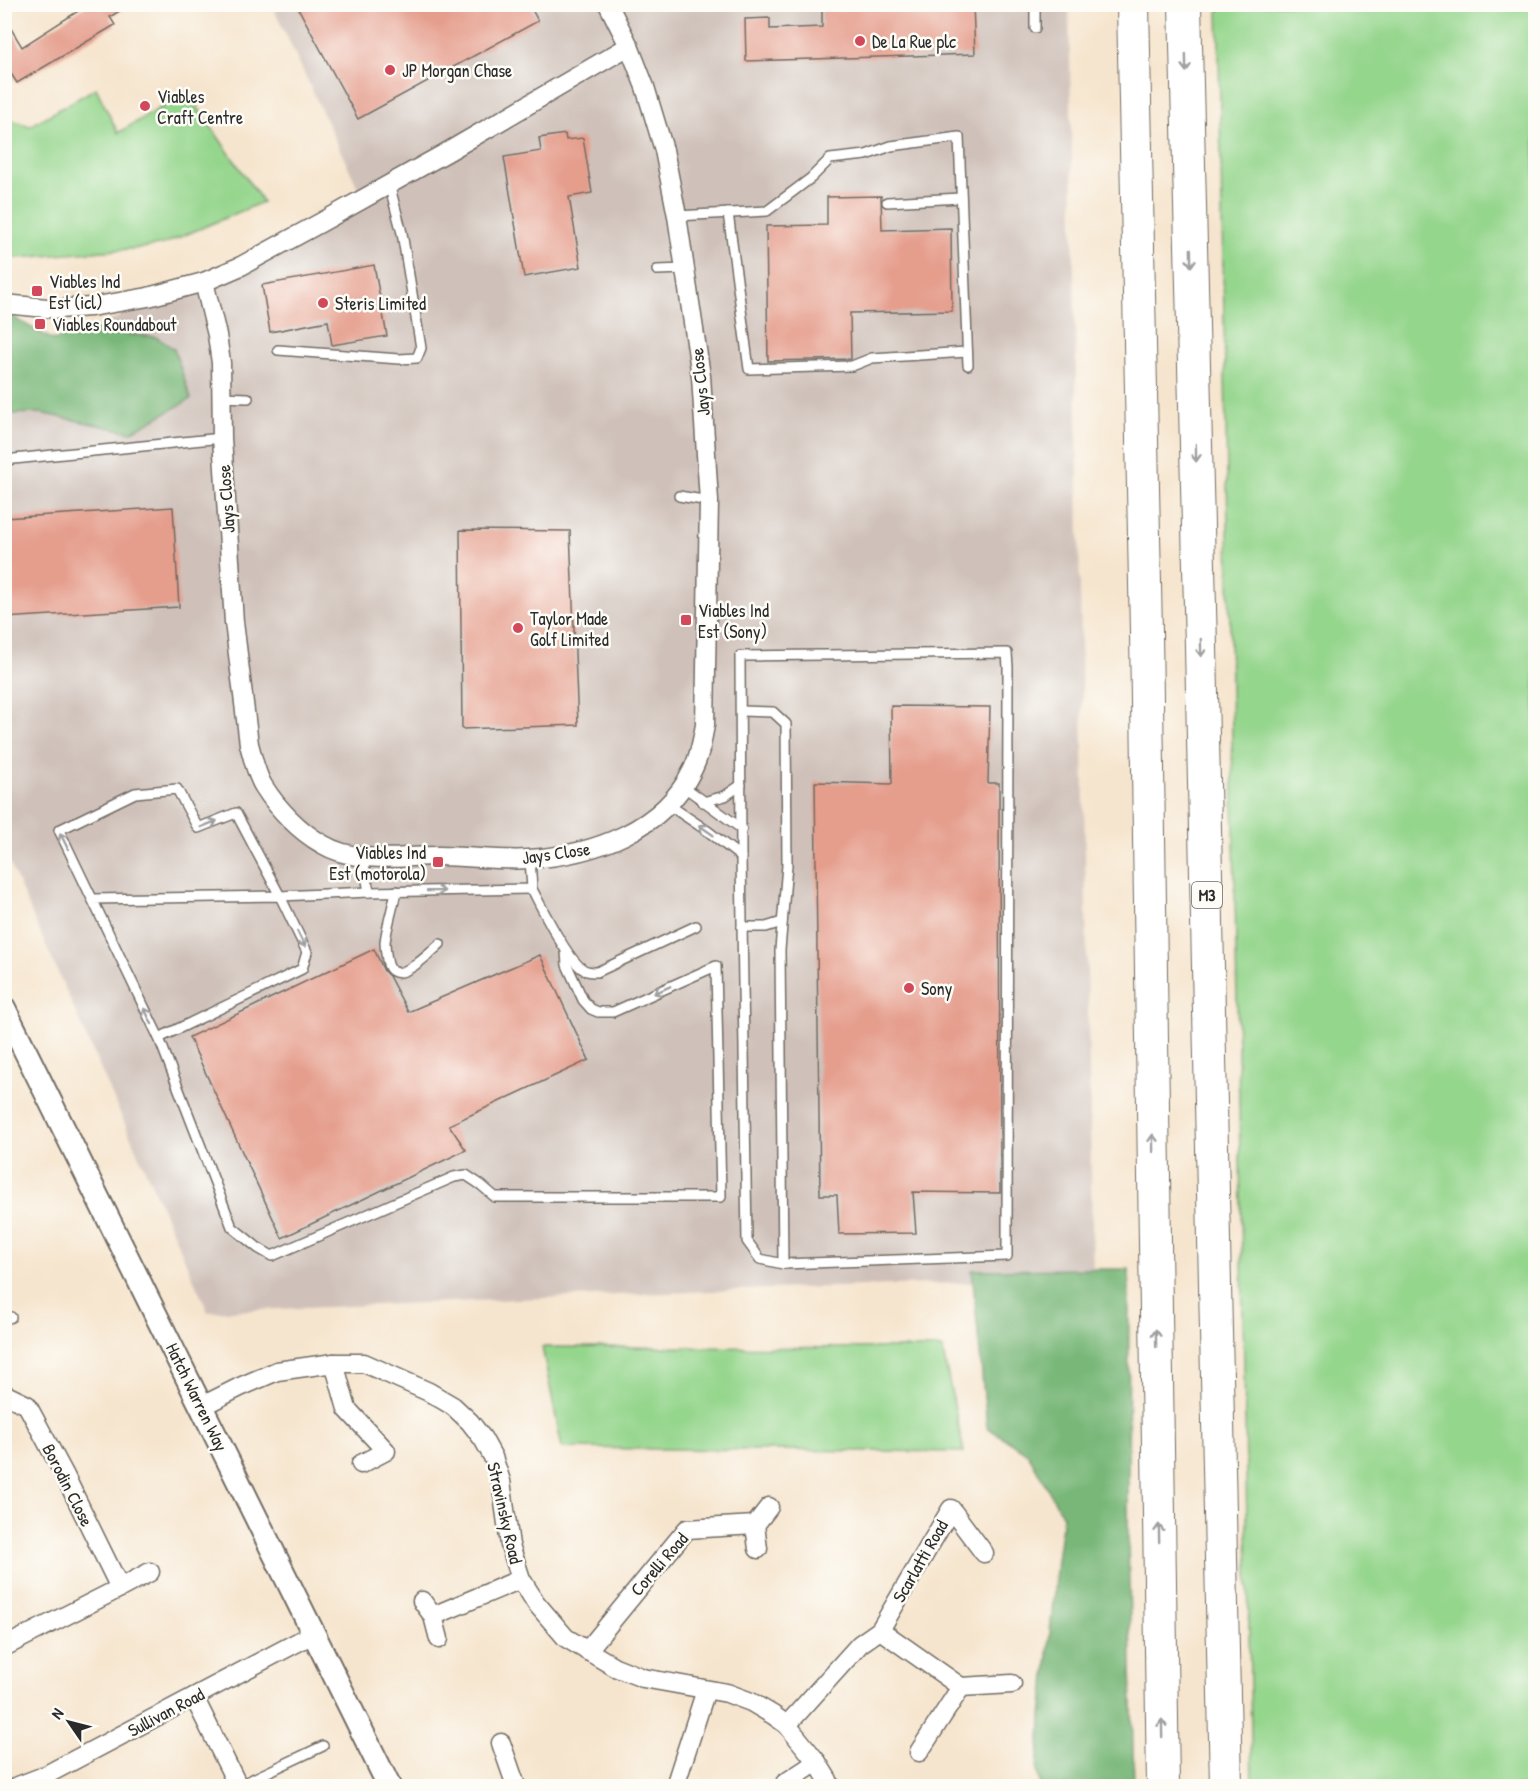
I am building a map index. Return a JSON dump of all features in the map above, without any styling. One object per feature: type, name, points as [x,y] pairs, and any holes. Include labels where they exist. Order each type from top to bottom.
[{"type":"highway","points":[[1133,4],[1146,632],[1163,1786]]},
{"type":"highway","name":"M3","points":[[1185,4],[1226,1786]]},
{"type":"street","name":"Jays Close","points":[[204,282],[211,306],[221,363],[222,438],[234,622],[249,744],[263,786],[280,808],[309,836],[323,845],[363,858],[440,856],[530,859],[597,848],[646,824],[669,805],[683,786],[700,751],[705,725],[709,501],[701,376],[677,216],[664,150],[645,87],[629,46],[608,4]]},
{"type":"street","points":[[4,304],[57,309],[91,307],[148,297],[204,282],[241,266],[449,151],[629,46]]},
{"type":"street","name":"Hatch Warren Way","points":[[4,1008],[388,1786]]},
{"type":"street","points":[[334,1363],[347,1409],[386,1451],[361,1464]]},
{"type":"street","name":"Stravinsky Road","points":[[202,1406],[277,1371],[334,1363],[364,1364],[437,1396],[453,1406],[470,1422],[493,1457],[501,1481],[510,1545],[521,1579],[536,1603],[566,1638],[615,1667],[643,1678],[727,1694],[751,1702],[787,1725],[817,1762],[830,1786]]},
{"type":"street","name":"Borodin Close","points":[[4,1394],[27,1405],[120,1588]]},
{"type":"street","points":[[758,1549],[755,1525],[769,1507]]},
{"type":"street","name":"Scarlatti Road","points":[[787,1725],[860,1644],[880,1630],[951,1509],[984,1553]]},
{"type":"street","name":"Corelli Road","points":[[587,1651],[687,1529],[755,1525]]},
{"type":"street","points":[[4,1647],[150,1572]]},
{"type":"street","points":[[433,1616],[521,1579]]},
{"type":"street","points":[[422,1601],[433,1616],[439,1639]]},
{"type":"street","points":[[880,1630],[961,1687],[1012,1684]]},
{"type":"street","name":"Sullivan Road","points":[[18,1786],[44,1776],[314,1634]]},
{"type":"street","points":[[919,1752],[961,1687]]},
{"type":"street","points":[[675,1786],[706,1690]]},
{"type":"street","points":[[194,1697],[238,1786]]},
{"type":"street","points":[[501,1743],[516,1786]]},
{"type":"street","points":[[785,1783],[817,1762]]},
{"type":"lane","points":[[1035,4],[1035,28]]},
{"type":"lane","points":[[677,216],[767,211],[811,178],[830,159],[866,155],[891,146],[959,137],[968,365]]},
{"type":"lane","points":[[278,350],[399,359],[417,358],[421,348],[402,233],[389,184]]},
{"type":"lane","points":[[887,202],[961,198]]},
{"type":"lane","points":[[728,213],[749,369],[852,366],[872,358],[968,352]]},
{"type":"lane","points":[[657,270],[685,269]]},
{"type":"lane","points":[[221,397],[248,398]]},
{"type":"lane","points":[[4,460],[222,438]]},
{"type":"lane","points":[[679,496],[709,501]]},
{"type":"lane","points":[[1007,653],[1009,790],[1007,1256],[783,1264],[760,1259],[747,1241],[741,711],[741,656],[1007,653]]},
{"type":"lane","points":[[741,711],[773,712],[786,724],[787,865],[780,950],[783,1264]]},
{"type":"lane","points":[[704,802],[725,796],[741,785]]},
{"type":"lane","points":[[683,786],[742,829]]},
{"type":"lane","points":[[159,1038],[303,969],[307,952],[236,813],[198,828],[177,789],[135,793],[59,830],[159,1038],[232,1227],[258,1248],[273,1256],[454,1177],[466,1175],[495,1197],[721,1197],[716,966],[613,1012],[598,1012],[591,1009],[583,999],[567,965],[566,951]]},
{"type":"lane","points":[[669,805],[741,857]]},
{"type":"lane","points":[[363,858],[369,892]]},
{"type":"lane","points":[[530,859],[532,889],[566,951],[577,965],[586,971],[597,972],[696,926]]},
{"type":"lane","points":[[92,899],[532,889]]},
{"type":"lane","points":[[396,891],[385,942],[388,965],[391,970],[400,972],[410,969],[440,944]]},
{"type":"lane","points":[[742,927],[766,927],[782,922]]},
{"type":"lane","points":[[238,1786],[323,1746]]},
{"type":"shaded area","points":[[272,5],[1069,5],[1093,1279],[738,1290],[208,1312],[5,853],[4,369],[366,205]]},
{"type":"green space","points":[[1218,5],[1535,5],[1535,1786],[1252,1786]]},
{"type":"green space","points":[[96,88],[118,133],[187,92],[263,202],[164,244],[142,248],[5,259],[5,118],[30,126]]},
{"type":"green space","points":[[4,312],[53,340],[83,330],[156,337],[174,349],[191,399],[131,432],[40,413],[5,414]]},
{"type":"green space","points":[[1129,1269],[1128,1538],[1134,1786],[1040,1786],[1037,1769],[1063,1516],[1028,1454],[987,1427],[972,1270]]},
{"type":"green space","points":[[542,1347],[942,1348],[964,1452],[562,1448]]},
{"type":"building","points":[[89,4],[130,4],[110,17],[115,25],[17,83],[10,72],[4,76],[4,17],[22,47]]},
{"type":"building","name":"JP Morgan Chase","points":[[296,4],[529,4],[538,21],[358,119]]},
{"type":"building","name":"De La Rue plc","points":[[822,4],[973,4],[975,54],[746,61],[745,19],[770,18],[770,29],[822,27]]},
{"type":"building","points":[[565,134],[566,140],[583,138],[592,193],[569,197],[581,267],[524,277],[504,157],[541,151],[539,138]]},
{"type":"building","points":[[881,196],[882,230],[951,228],[952,311],[850,313],[851,359],[768,361],[766,226],[827,225],[827,197]]},
{"type":"building","name":"Steris Limited","points":[[374,265],[387,336],[332,345],[328,321],[270,332],[262,285]]},
{"type":"building","points":[[173,507],[179,607],[4,618],[4,518]]},
{"type":"building","name":"Taylor Made Golf Limited","points":[[460,530],[570,531],[578,725],[462,729]]},
{"type":"building","name":"Sony","points":[[891,706],[990,707],[988,783],[999,783],[1000,1193],[913,1192],[916,1233],[839,1234],[837,1195],[820,1195],[815,782],[892,784]]},
{"type":"building","points":[[374,949],[408,1012],[540,955],[589,1060],[449,1125],[466,1150],[282,1238],[189,1037]]},
{"type":"place","name":"De La Rue plc","points":[[860,41]]},
{"type":"place","name":"JP Morgan Chase","points":[[390,70]]},
{"type":"place","name":"Viables Craft Centre","points":[[145,106]]},
{"type":"place","name":"Viables Ind Est (icl)","points":[[37,291]]},
{"type":"place","name":"Steris Limited","points":[[323,303]]},
{"type":"place","name":"Viables Roundabout","points":[[40,324]]},
{"type":"place","name":"Viables Ind Est (Sony)","points":[[686,620]]},
{"type":"place","name":"Taylor Made Golf Limited","points":[[518,628]]},
{"type":"place","name":"Viables Ind Est (motorola)","points":[[438,862]]},
{"type":"place","name":"Sony","points":[[909,988]]}]
